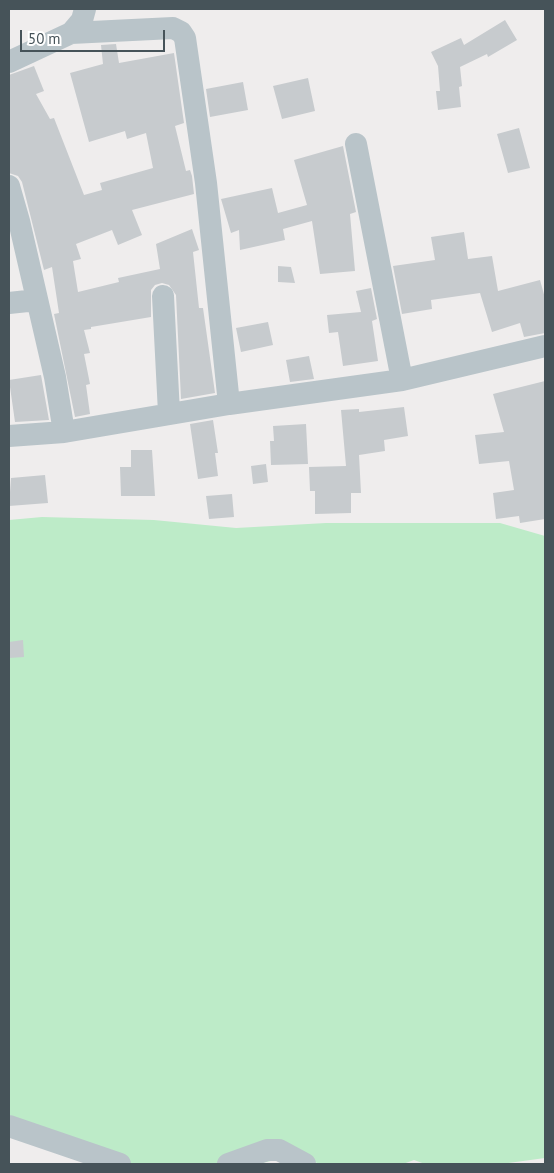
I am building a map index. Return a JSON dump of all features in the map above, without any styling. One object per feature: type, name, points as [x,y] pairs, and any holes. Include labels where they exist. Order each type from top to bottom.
[{"type":"street","points":[[71,33],[82,20],[85,9]]},
{"type":"street","points":[[9,62],[71,33],[173,28],[181,32],[185,38],[206,184],[229,404]]},
{"type":"street","points":[[356,144],[402,380]]},
{"type":"street","points":[[9,186],[37,300],[64,432]]},
{"type":"street","points":[[163,296],[169,414]]},
{"type":"street","points":[[9,303],[37,300]]},
{"type":"street","points":[[9,436],[64,432],[229,404],[402,380],[545,346]]},
{"type":"street","points":[[9,1126],[120,1164]]},
{"type":"street","points":[[228,1164],[267,1150],[279,1150],[305,1164]]},
{"type":"green space","points":[[42,517],[154,520],[236,528],[326,523],[500,523],[545,536],[545,1158],[501,1164],[425,1164],[414,1160],[403,1164],[321,1164],[292,1156],[258,1164],[119,1164],[9,1115],[9,520]]},
{"type":"building","points":[[505,20],[517,40],[488,57],[487,54],[460,67],[462,86],[459,87],[461,107],[438,110],[436,91],[440,91],[438,66],[431,52],[461,38],[464,45]]},
{"type":"building","points":[[116,44],[119,63],[174,53],[184,123],[175,126],[186,171],[190,170],[192,176],[194,194],[132,210],[142,235],[118,245],[112,230],[76,244],[81,259],[73,261],[78,292],[119,282],[118,278],[160,269],[156,244],[192,229],[199,250],[193,252],[199,308],[203,308],[215,393],[181,399],[176,295],[169,285],[162,283],[155,285],[151,290],[151,317],[91,327],[91,329],[84,330],[90,353],[84,354],[90,384],[86,385],[90,414],[75,417],[54,314],[59,313],[52,267],[44,270],[22,182],[18,176],[9,173],[9,75],[34,66],[44,91],[36,94],[50,119],[54,118],[84,195],[102,190],[100,183],[153,168],[146,133],[127,139],[125,131],[89,142],[70,73],[103,64],[101,45]]},
{"type":"building","points":[[308,78],[315,111],[282,119],[273,86]]},
{"type":"building","points":[[243,82],[248,110],[210,117],[206,89]]},
{"type":"building","points":[[519,128],[530,168],[508,173],[497,134]]},
{"type":"building","points":[[343,146],[356,212],[350,214],[355,271],[320,274],[312,221],[283,229],[285,240],[240,250],[239,230],[231,233],[221,199],[272,188],[278,213],[307,205],[294,160]]},
{"type":"building","points":[[464,232],[468,259],[492,256],[498,291],[540,280],[545,298],[545,333],[524,337],[520,323],[492,332],[480,293],[431,300],[432,309],[402,314],[393,266],[435,260],[431,237]]},
{"type":"building","points":[[278,266],[291,267],[295,283],[278,282]]},
{"type":"building","points":[[371,288],[377,319],[372,321],[378,361],[343,366],[338,332],[329,333],[327,315],[361,312],[356,291]]},
{"type":"building","points":[[268,322],[273,345],[241,352],[236,328]]},
{"type":"building","points":[[309,356],[314,379],[290,382],[286,360]]},
{"type":"building","points":[[41,375],[49,420],[15,422],[9,380]]},
{"type":"building","points":[[545,381],[545,519],[520,523],[519,516],[496,519],[493,493],[514,490],[509,461],[479,464],[475,435],[504,432],[493,394]]},
{"type":"building","points":[[404,407],[408,436],[384,440],[385,451],[359,455],[361,493],[351,493],[351,513],[315,514],[315,491],[310,491],[309,467],[346,466],[341,410],[359,409],[359,412]]},
{"type":"building","points":[[213,420],[218,453],[215,453],[218,476],[198,479],[190,424]]},
{"type":"building","points":[[306,424],[308,464],[271,465],[270,441],[274,441],[273,426]]},
{"type":"building","points":[[131,450],[152,450],[155,496],[121,496],[120,467],[131,467]]},
{"type":"building","points":[[266,464],[268,482],[253,484],[251,466]]},
{"type":"building","points":[[45,475],[48,503],[9,506],[11,478]]},
{"type":"building","points":[[232,494],[234,517],[209,519],[206,496]]},
{"type":"building","points":[[23,640],[24,657],[9,658],[9,642]]}]
